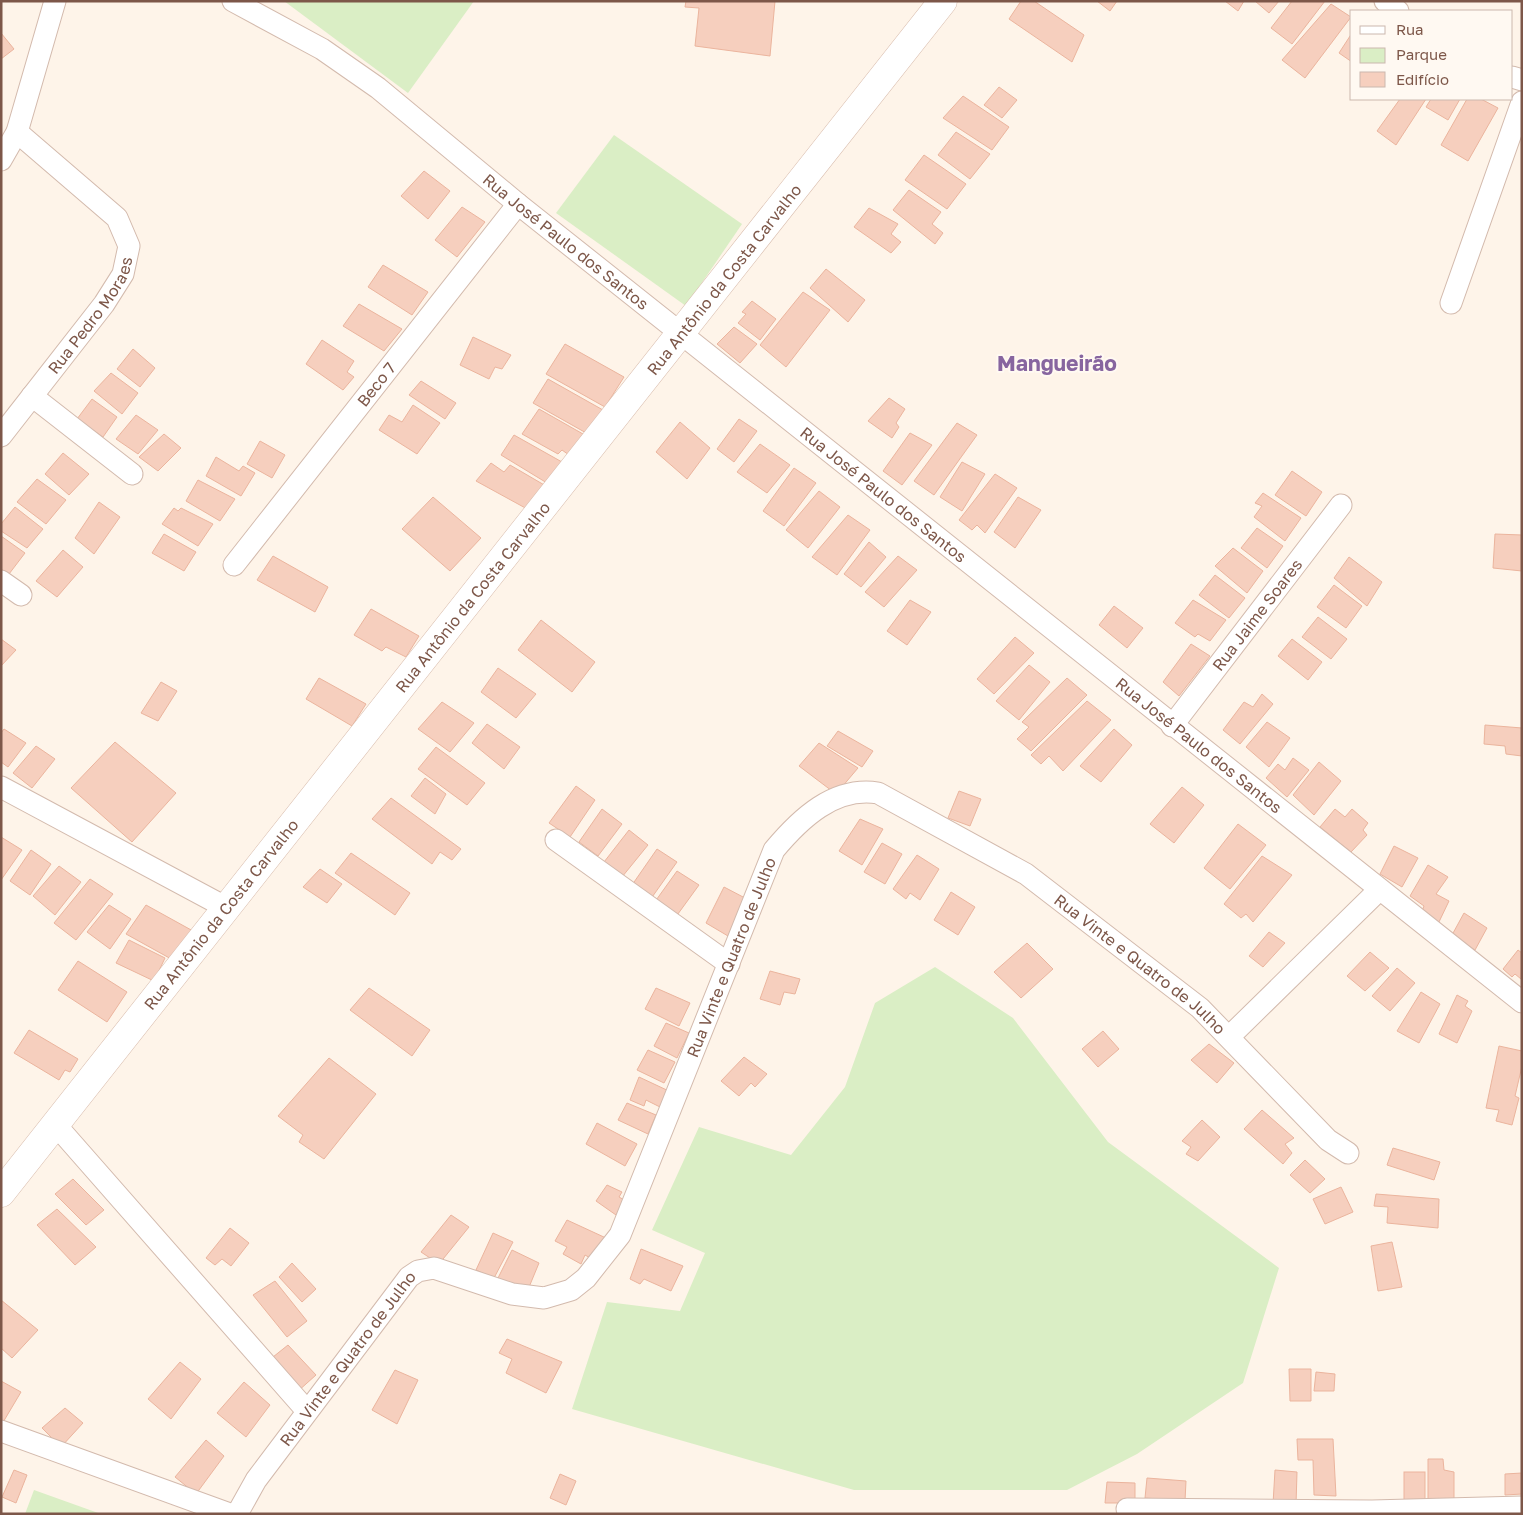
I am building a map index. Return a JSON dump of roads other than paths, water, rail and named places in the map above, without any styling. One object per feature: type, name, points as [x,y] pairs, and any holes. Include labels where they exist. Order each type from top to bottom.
[{"type":"street","points":[[1,160],[17,132],[55,1]]},
{"type":"street","name":"Rua José Paulo dos Santos","points":[[233,1],[322,49],[370,83],[518,204],[1172,726],[1522,1002]]},
{"type":"street","name":"Rua Antônio da Costa Carvalho","points":[[1,1193],[225,907],[682,334],[943,1]]},
{"type":"street","points":[[1385,1],[1397,10]]},
{"type":"street","points":[[1451,303],[1522,102]]},
{"type":"street","name":"Rua Pedro Moraes","points":[[1,436],[104,304],[124,274],[129,246],[117,218],[17,132]]},
{"type":"street","name":"Beco 7","points":[[234,565],[518,204]]},
{"type":"street","points":[[32,396],[132,474]]},
{"type":"street","name":"Rua Jaime Soares","points":[[1172,726],[1341,505]]},
{"type":"street","points":[[1,581],[21,595]]},
{"type":"street","points":[[1,787],[225,907]]},
{"type":"street","name":"Rua Vinte e Quatro de Julho","points":[[237,1514],[256,1480],[409,1277],[418,1271],[434,1268],[512,1294],[544,1298],[571,1290],[586,1278],[620,1235],[774,850],[795,825],[826,802],[865,791],[878,793],[1026,874],[1200,1008],[1328,1140],[1348,1153]]},
{"type":"street","points":[[556,840],[729,964]]},
{"type":"street","points":[[1229,1037],[1379,890]]},
{"type":"street","points":[[55,1124],[307,1411]]},
{"type":"street","points":[[1,1431],[230,1514]]},
{"type":"street","points":[[1126,1509],[1372,1512],[1522,1507]]},
{"type":"district","name":"Mangueirão","points":[[1057,364]]}]
